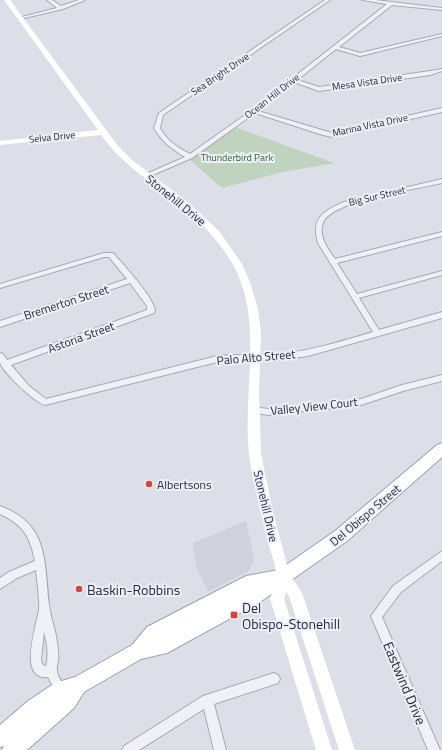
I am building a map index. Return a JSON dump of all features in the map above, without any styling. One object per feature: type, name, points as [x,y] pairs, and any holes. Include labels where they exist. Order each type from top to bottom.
[{"type":"main road","name":"Stonehill Drive","points":[[7,0],[104,132],[126,159],[203,219],[216,233],[237,264],[245,282],[253,309],[256,333],[254,357],[255,454],[267,512],[283,576],[295,593],[347,750]]},
{"type":"main road","name":"Selva Drive","points":[[0,143],[104,132]]},
{"type":"main road","name":"Del Obispo Street","points":[[0,738],[34,707],[69,692],[138,651],[153,633],[252,581],[283,576],[359,522],[442,449]]},
{"type":"main road","points":[[283,576],[276,599],[324,750]]},
{"type":"main road","name":"Del Obispo Street","points":[[12,750],[69,692]]},
{"type":"street","points":[[49,0],[61,8]]},
{"type":"street","points":[[20,18],[61,8],[83,0]]},
{"type":"street","name":"Sea Bright Drive","points":[[190,156],[169,145],[160,136],[157,128],[161,114],[328,0]]},
{"type":"street","points":[[364,0],[442,9]]},
{"type":"street","name":"Ocean Hill Drive","points":[[146,176],[190,156],[254,110],[390,4]]},
{"type":"street","points":[[335,47],[360,55],[442,35]]},
{"type":"street","name":"Mesa Vista Drive","points":[[293,80],[319,89],[442,70]]},
{"type":"street","name":"Marina Vista Drive","points":[[254,110],[332,135],[442,110]]},
{"type":"street","name":"Big Sur Street","points":[[333,262],[321,243],[317,232],[319,223],[325,214],[345,203],[442,181]]},
{"type":"street","points":[[378,334],[333,262],[442,234]]},
{"type":"street","points":[[0,286],[104,255],[111,255],[132,280]]},
{"type":"street","points":[[355,297],[442,273]]},
{"type":"street","name":"Astoria Street","points":[[5,364],[148,313],[151,311],[151,306],[132,280]]},
{"type":"street","name":"Bremerton Street","points":[[0,324],[132,280]]},
{"type":"street","name":"Palo Alto Street","points":[[5,364],[35,397],[45,402],[217,360],[278,357],[308,353],[442,315]]},
{"type":"street","points":[[0,356],[5,364]]},
{"type":"street","name":"Valley View Court","points":[[254,410],[268,412],[361,402],[402,388],[442,378]]},
{"type":"street","points":[[0,510],[12,513],[21,520],[29,528],[38,548],[44,608],[52,642],[53,660],[51,671]]},
{"type":"street","name":"Eastwind Drive","points":[[434,750],[376,616],[397,589],[442,555]]},
{"type":"street","points":[[0,584],[13,575],[40,563]]},
{"type":"street","points":[[44,608],[39,633],[36,663],[38,668],[43,672],[51,671]]},
{"type":"street","points":[[51,671],[69,692]]},
{"type":"street","points":[[128,750],[207,700],[274,679]]},
{"type":"street","points":[[207,700],[220,750]]},
{"type":"shaded area","points":[[246,521],[254,559],[249,571],[208,592],[196,566],[193,543]]},
{"type":"green space","name":"Thunderbird Park","points":[[235,127],[334,163],[283,172],[222,188],[189,159]]},
{"type":"place","name":"Albertsons","points":[[149,484]]},
{"type":"place","name":"Baskin-Robbins","points":[[79,589]]},
{"type":"place","name":"Del Obispo-Stonehill","points":[[234,615]]}]
